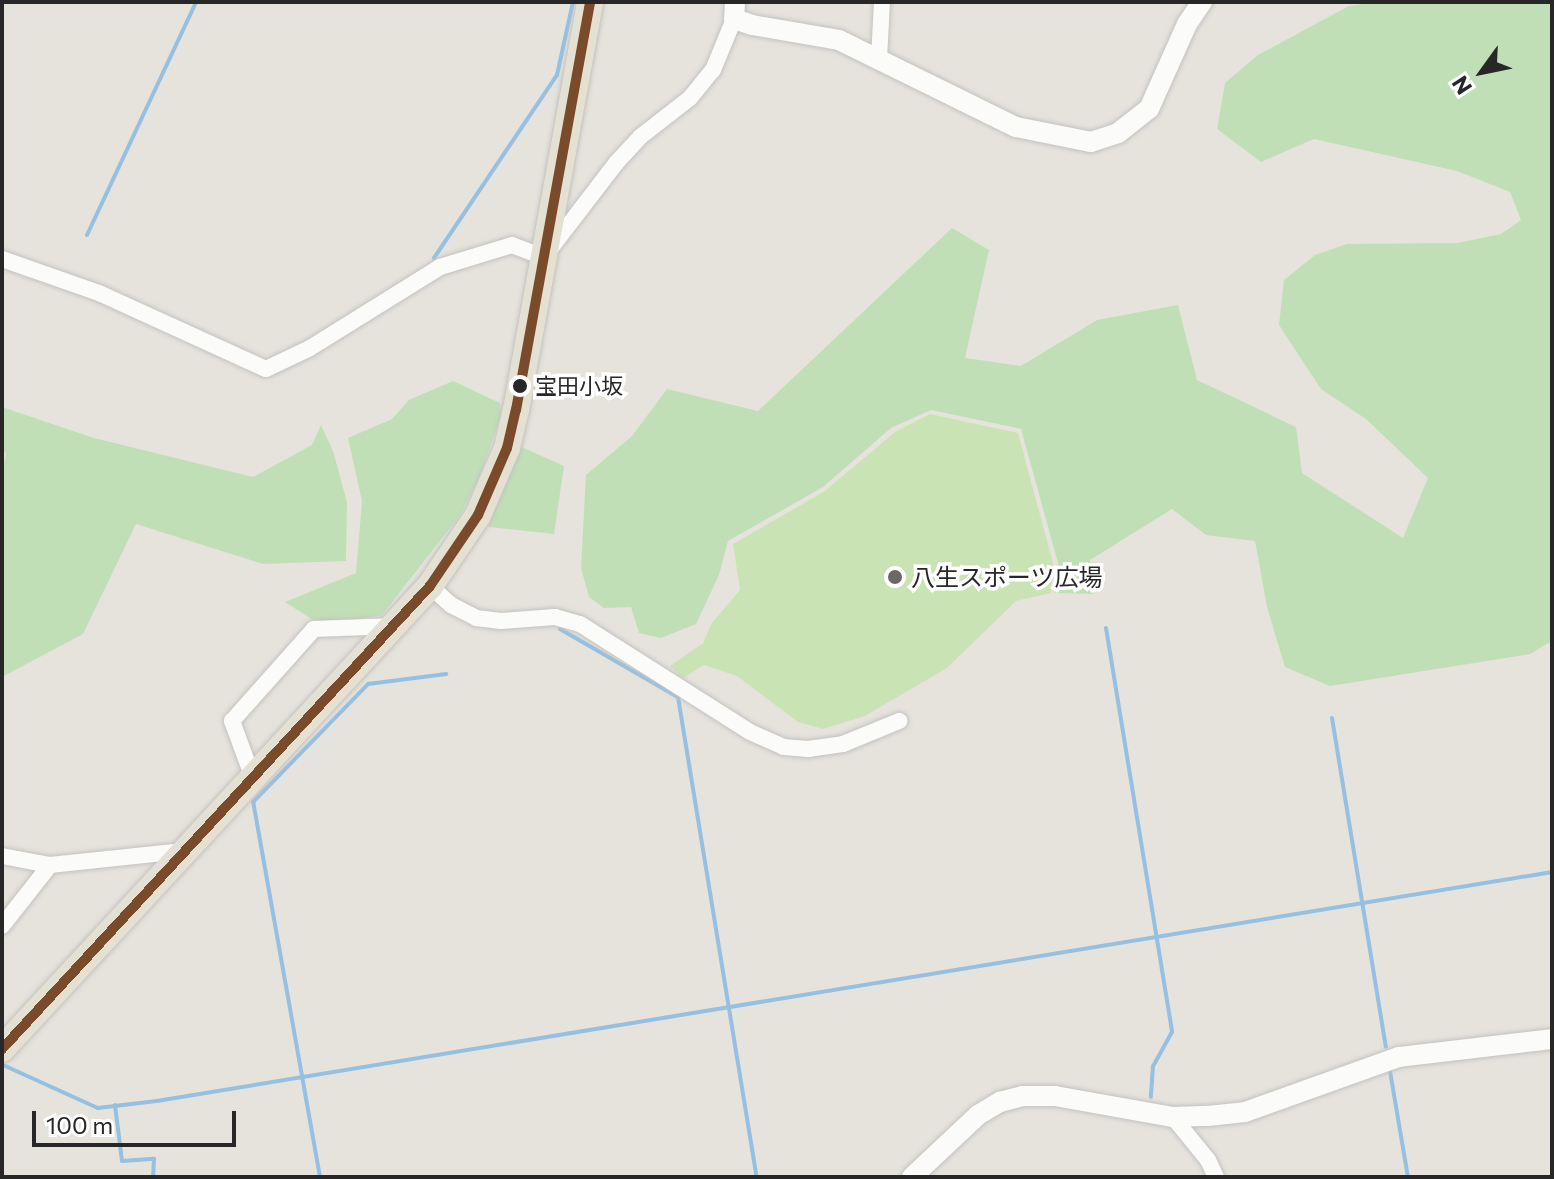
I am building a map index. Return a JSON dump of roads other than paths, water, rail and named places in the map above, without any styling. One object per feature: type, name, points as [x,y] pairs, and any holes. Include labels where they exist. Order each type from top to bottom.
[{"type":"highway","points":[[2,1049],[430,586],[478,515],[507,448],[590,2]]},
{"type":"street","points":[[879,59],[882,2]]},
{"type":"street","points":[[2,259],[99,293],[266,369],[310,348],[440,267],[512,245],[544,257],[616,163],[640,137],[690,98],[713,70],[735,10],[752,25],[839,40],[1016,127],[1091,142],[1118,133],[1149,109],[1187,24],[1202,2]]},
{"type":"street","points":[[430,586],[458,610],[476,618],[501,621],[555,617],[580,624],[750,732],[784,747],[834,747],[899,721]]},
{"type":"street","points":[[253,778],[232,721],[314,629],[394,626]]},
{"type":"street","points":[[2,856],[50,865],[184,851]]},
{"type":"street","points":[[2,926],[50,865]]},
{"type":"street","points":[[912,1177],[978,1115],[1000,1102],[1022,1096],[1055,1096],[1173,1117],[1245,1112],[1399,1057],[1552,1039]]},
{"type":"street","points":[[1173,1117],[1208,1160],[1216,1177]]},
{"type":"waterway","points":[[87,235],[196,2]]},
{"type":"waterway","points":[[434,258],[557,75],[573,2]]},
{"type":"waterway","points":[[1106,628],[1172,1032],[1153,1066],[1151,1097]]},
{"type":"waterway","points":[[560,629],[678,697],[757,1177]]},
{"type":"waterway","points":[[320,1177],[253,802],[368,684],[446,674]]},
{"type":"waterway","points":[[1332,718],[1386,1047]]},
{"type":"waterway","points":[[3,1065],[98,1108],[157,1101],[1552,872]]},
{"type":"waterway","points":[[1390,1071],[1408,1177]]},
{"type":"waterway","points":[[115,1105],[122,1161],[154,1159],[153,1177]]},
{"type":"place","name":"宝田小坂","points":[[520,386]]},
{"type":"place","name":"八生スポーツ広場","points":[[895,577]]}]
